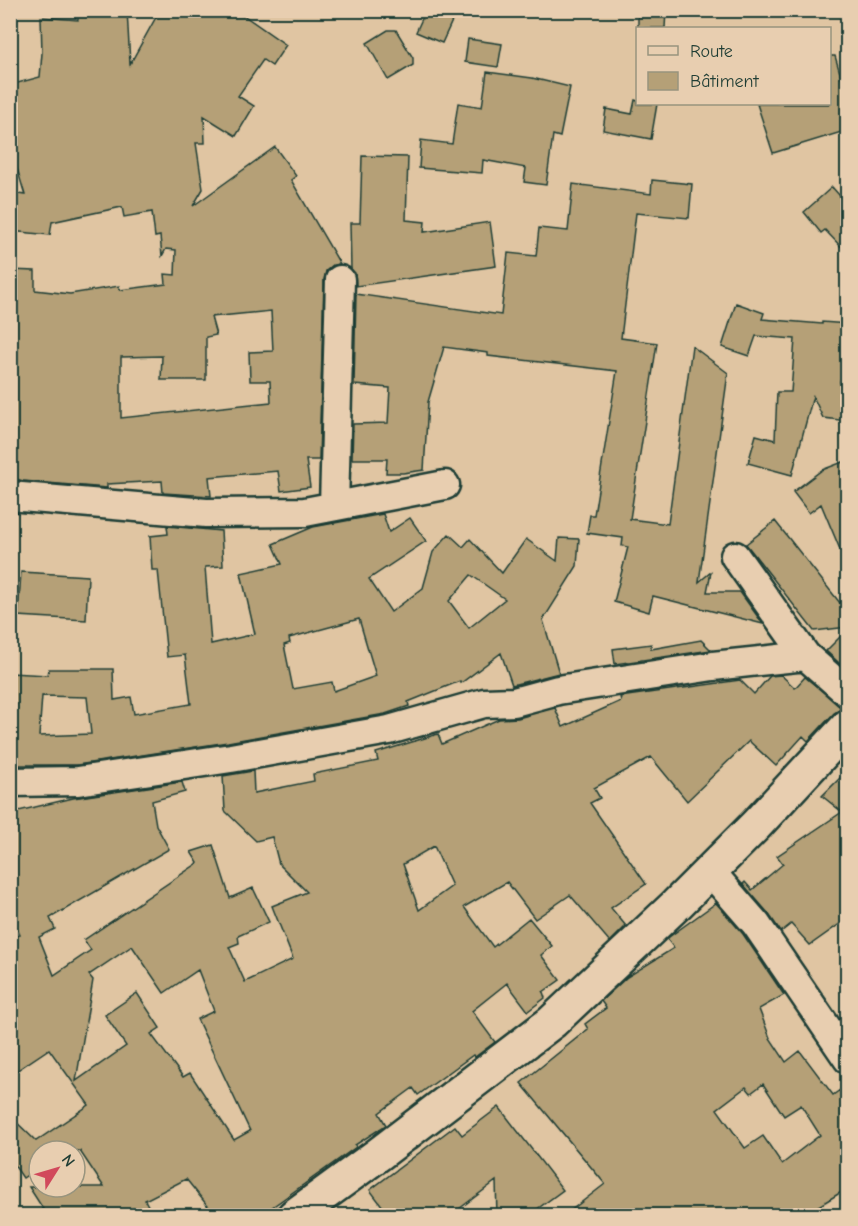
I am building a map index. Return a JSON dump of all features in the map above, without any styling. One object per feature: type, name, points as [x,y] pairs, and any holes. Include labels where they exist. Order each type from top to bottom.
[{"type":"street","points":[[334,506],[340,280]]},
{"type":"street","points":[[10,496],[206,513],[305,512],[445,485]]},
{"type":"street","points":[[735,556],[806,656],[848,693]]},
{"type":"street","points":[[10,782],[78,781],[231,758],[389,730],[484,703],[514,702],[558,690],[714,666],[806,656]]},
{"type":"street","points":[[294,1215],[379,1154],[552,1022],[756,825],[848,726]]},
{"type":"street","points":[[710,871],[756,924],[848,1059]]},
{"type":"building","points":[[78,10],[127,10],[130,64],[160,10],[236,10],[286,45],[272,66],[263,60],[238,96],[254,106],[236,136],[204,116],[205,143],[196,143],[203,189],[193,206],[275,147],[296,176],[291,180],[340,264],[333,265],[326,271],[324,280],[319,460],[306,460],[310,487],[281,491],[278,471],[209,477],[211,496],[163,493],[162,481],[107,484],[107,488],[23,481],[10,477],[10,270],[35,271],[35,290],[70,294],[119,286],[120,290],[166,284],[165,274],[175,275],[176,250],[166,249],[162,256],[160,236],[155,237],[152,212],[124,217],[122,207],[52,222],[50,235],[10,231],[12,193],[25,195],[10,145],[10,85],[40,77],[41,17],[78,20]],"holes":[[[271,311],[273,351],[249,352],[250,381],[270,381],[271,402],[121,418],[121,357],[162,356],[161,380],[206,380],[206,337],[216,335],[211,317]]]},
{"type":"building","points":[[426,10],[457,10],[442,43],[416,32]]},
{"type":"building","points":[[638,10],[666,10],[665,27],[638,27]]},
{"type":"building","points":[[388,30],[396,30],[413,58],[413,65],[388,80],[367,43]]},
{"type":"building","points":[[468,39],[502,44],[498,67],[465,62]]},
{"type":"building","points":[[831,56],[835,56],[848,100],[848,130],[773,153],[757,105],[831,105]]},
{"type":"building","points":[[487,72],[532,78],[570,87],[560,137],[553,135],[546,185],[524,182],[526,168],[483,160],[482,173],[419,168],[421,140],[452,144],[458,103],[482,107]]},
{"type":"building","points":[[635,100],[636,105],[657,105],[651,139],[603,130],[606,109],[632,114]]},
{"type":"building","points":[[362,156],[408,157],[406,220],[425,222],[424,232],[490,222],[496,266],[356,286],[355,273],[351,269],[350,223],[360,223]]},
{"type":"building","points":[[652,180],[692,184],[689,218],[636,213],[621,338],[657,343],[630,519],[668,524],[692,346],[728,373],[699,582],[711,572],[707,592],[740,592],[763,624],[653,596],[649,612],[614,602],[628,547],[622,546],[623,538],[587,533],[590,515],[594,515],[617,371],[488,356],[488,353],[444,347],[428,402],[424,470],[386,473],[387,459],[352,459],[353,424],[388,423],[390,388],[354,385],[356,294],[501,315],[508,253],[536,256],[539,228],[568,231],[573,184],[651,194]]},
{"type":"building","points":[[832,187],[848,205],[848,254],[825,230],[821,233],[804,212]]},
{"type":"building","points":[[736,303],[764,313],[762,319],[848,324],[840,382],[848,383],[848,421],[823,418],[813,396],[792,475],[748,463],[756,435],[775,440],[777,392],[791,392],[795,339],[756,336],[749,356],[722,347]]},
{"type":"building","points":[[848,460],[847,566],[821,504],[809,513],[793,492],[822,470]]},
{"type":"building","points":[[383,514],[389,532],[410,518],[426,541],[369,579],[391,612],[423,588],[433,552],[449,534],[463,547],[470,539],[502,573],[526,539],[557,561],[559,538],[579,539],[577,566],[543,620],[559,673],[512,685],[501,653],[461,683],[460,681],[408,702],[409,706],[385,714],[228,742],[77,765],[10,765],[10,673],[48,675],[49,669],[113,669],[114,700],[131,697],[134,714],[191,704],[185,655],[167,657],[158,570],[152,570],[150,536],[168,534],[167,526],[221,531],[223,566],[205,567],[211,644],[255,634],[241,573],[282,564],[273,544],[313,527]],"holes":[[[471,575],[505,599],[469,628],[449,601]],[[359,619],[376,676],[334,691],[332,682],[293,689],[284,645],[290,643],[289,638]],[[42,696],[87,697],[91,734],[39,736]]]},
{"type":"building","points":[[775,521],[848,613],[848,627],[814,631],[746,544]]},
{"type":"building","points":[[21,572],[88,576],[86,620],[18,616]]},
{"type":"building","points":[[848,629],[848,671],[826,651]]},
{"type":"building","points":[[701,640],[711,650],[615,664],[613,649],[651,644],[651,649]]},
{"type":"building","points":[[781,675],[795,688],[805,677],[843,708],[834,713],[808,741],[803,736],[776,766],[749,741],[687,801],[651,757],[594,788],[600,798],[590,803],[646,884],[611,908],[626,926],[610,942],[570,895],[535,919],[507,882],[464,907],[493,947],[529,918],[552,946],[541,955],[560,980],[543,992],[545,998],[528,1011],[507,983],[472,1011],[495,1042],[418,1095],[413,1088],[379,1113],[386,1125],[355,1145],[356,1147],[261,1215],[215,1215],[186,1179],[145,1200],[153,1215],[47,1215],[37,1199],[87,1199],[87,1187],[104,1187],[87,1162],[87,1139],[39,1139],[89,1105],[49,1049],[10,1075],[10,938],[20,935],[10,912],[10,813],[73,798],[182,782],[185,792],[152,801],[156,825],[169,849],[50,918],[55,929],[39,937],[54,975],[91,950],[84,940],[198,863],[191,852],[213,845],[230,898],[253,888],[269,922],[238,936],[239,943],[229,947],[245,982],[293,959],[272,906],[307,892],[279,864],[272,837],[256,841],[225,811],[223,776],[253,771],[254,793],[314,781],[313,774],[378,761],[376,753],[438,734],[442,744],[499,719],[518,718],[555,708],[563,727],[621,701],[620,697],[740,680],[754,694],[770,676]],"holes":[[[434,846],[452,886],[419,910],[403,864]],[[132,946],[164,993],[198,970],[214,1011],[197,1019],[250,1131],[234,1140],[190,1073],[183,1077],[151,1034],[160,1028],[137,993],[105,1015],[126,1046],[76,1081],[93,980],[89,975]]]},
{"type":"building","points":[[848,770],[848,918],[810,945],[791,924],[781,932],[743,884],[745,882],[752,890],[783,864],[777,856],[842,812],[822,796]]},
{"type":"building","points":[[716,903],[743,934],[784,995],[759,1009],[770,1038],[786,1062],[800,1051],[833,1095],[840,1090],[848,1102],[848,1188],[804,1215],[565,1215],[605,1184],[521,1083],[588,1029],[585,1024],[606,1008],[601,1001],[627,977],[674,948],[667,939]],"holes":[[[763,1084],[784,1116],[801,1105],[820,1135],[782,1164],[763,1136],[745,1148],[717,1109],[746,1087],[751,1093]]]},
{"type":"building","points":[[499,1107],[563,1190],[529,1215],[497,1215],[496,1181],[451,1215],[389,1215],[370,1190],[455,1126],[462,1135]]},
{"type":"building","points":[[10,1116],[34,1139],[27,1139],[27,1175],[23,1178],[10,1159]]}]
